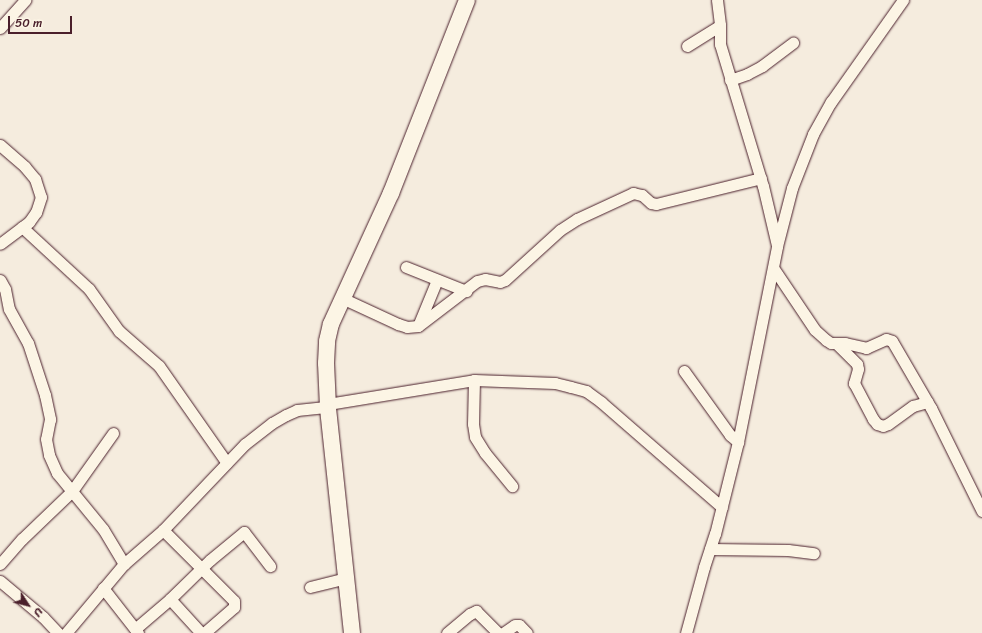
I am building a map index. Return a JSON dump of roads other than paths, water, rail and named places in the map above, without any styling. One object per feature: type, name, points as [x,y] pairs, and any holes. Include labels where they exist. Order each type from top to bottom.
[{"type":"highway","points":[[352,633],[328,406],[326,363],[331,324],[344,299],[419,124],[468,0]]},
{"type":"street","points":[[0,28],[26,0]]},
{"type":"street","points":[[717,0],[720,25],[720,44],[761,178],[777,246]]},
{"type":"street","points":[[686,633],[722,507],[738,442],[774,269],[777,246],[792,188],[813,134],[851,72],[903,0]]},
{"type":"street","points":[[687,46],[720,25]]},
{"type":"street","points":[[730,80],[747,74],[762,66],[793,43]]},
{"type":"street","points":[[0,145],[25,167],[35,179],[41,197],[36,212],[28,222],[0,244]]},
{"type":"street","points":[[344,299],[398,324],[407,327],[418,326],[482,279],[500,282],[505,280],[566,226],[577,219],[633,193],[642,196],[651,203],[656,204],[761,178]]},
{"type":"street","points":[[22,227],[89,288],[119,331],[160,366],[227,463]]},
{"type":"street","points":[[406,267],[466,291]]},
{"type":"street","points":[[774,269],[815,330],[826,340],[866,348],[886,339],[892,341],[927,402],[982,511]]},
{"type":"street","points":[[0,280],[5,289],[9,309],[28,343],[45,395],[50,419],[46,439],[49,455],[57,473],[103,528],[124,564]]},
{"type":"street","points":[[418,326],[437,280]]},
{"type":"street","points":[[836,343],[857,364],[858,369],[854,383],[877,424],[883,426],[888,424],[913,406],[927,402]]},
{"type":"street","points":[[684,371],[730,435],[738,442]]},
{"type":"street","points":[[72,630],[103,588],[124,564],[163,530],[245,444],[272,423],[297,410],[328,406],[474,380],[555,383],[586,391],[601,402],[722,507]]},
{"type":"street","points":[[474,380],[473,424],[476,437],[485,452],[512,486]]},
{"type":"street","points":[[0,564],[22,538],[72,491],[113,433]]},
{"type":"street","points":[[163,530],[201,570],[228,594],[235,605],[233,609],[204,633]]},
{"type":"street","points":[[103,588],[136,631],[244,532],[270,566]]},
{"type":"street","points":[[710,549],[788,550],[814,553]]},
{"type":"street","points":[[310,587],[346,578]]},
{"type":"street","points":[[0,581],[43,617],[58,633]]},
{"type":"street","points":[[170,599],[201,633]]},
{"type":"street","points":[[447,633],[470,614],[476,611],[498,633]]},
{"type":"street","points":[[503,633],[514,625],[519,625],[527,633]]}]
